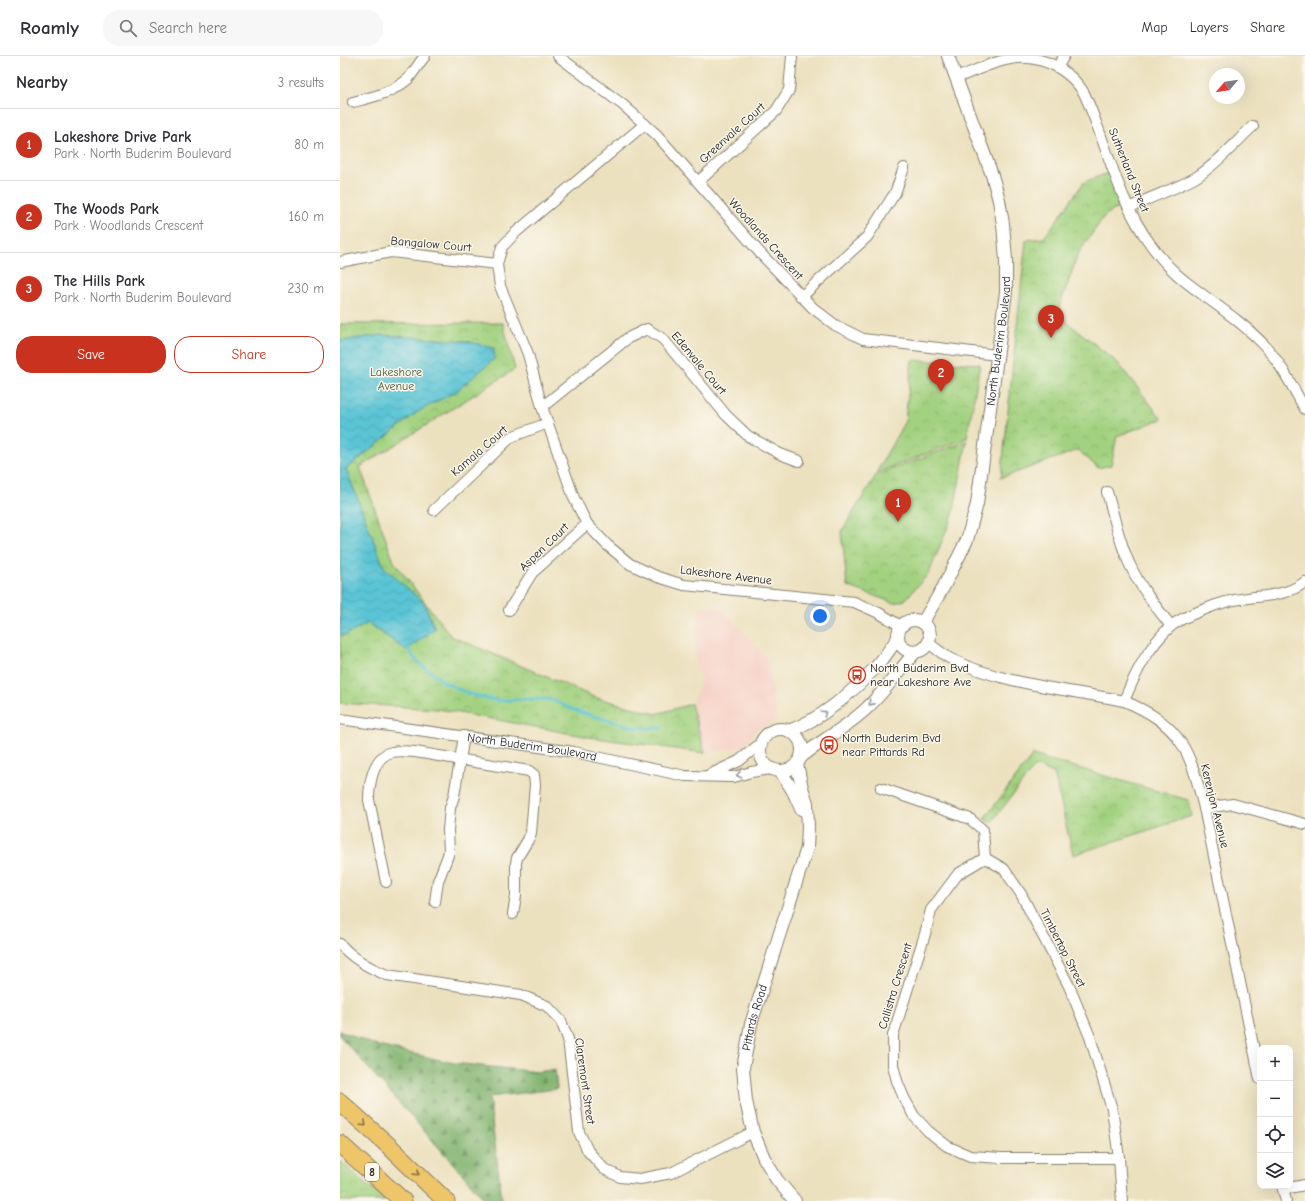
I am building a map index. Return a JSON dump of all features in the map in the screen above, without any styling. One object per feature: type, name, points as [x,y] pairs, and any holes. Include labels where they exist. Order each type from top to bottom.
[{"type":"highway","points":[[340,1102],[389,1146],[446,1201]]},
{"type":"highway","name":"8","points":[[340,1144],[403,1201]]},
{"type":"street","points":[[353,102],[375,97],[393,90],[408,78],[425,56]]},
{"type":"street","name":"Woodlands Crescent","points":[[558,56],[623,104],[657,135],[760,253],[801,297],[835,325],[863,338],[997,355]]},
{"type":"street","name":"Greenvale Court","points":[[698,182],[776,111],[788,90],[792,56]]},
{"type":"street","name":"North Buderim Boulevard","points":[[923,622],[944,586],[967,540],[972,524],[978,496],[1006,292],[1006,260],[999,200],[992,175],[948,56]]},
{"type":"street","points":[[1058,66],[1064,56]]},
{"type":"street","name":"Sutherland Street","points":[[956,78],[1002,61],[1018,58],[1040,59],[1058,66],[1076,82],[1084,93],[1129,208],[1150,244],[1172,270],[1240,324],[1266,348],[1288,378],[1305,409]]},
{"type":"street","name":"Lakeshore Avenue","points":[[644,124],[515,232],[502,247],[497,264],[500,286],[528,354],[542,408],[574,498],[587,524],[607,545],[630,564],[658,577],[684,585],[854,602],[879,613],[901,626]]},
{"type":"street","points":[[1129,208],[1199,175],[1213,165],[1253,126]]},
{"type":"street","points":[[801,297],[867,237],[895,193],[904,168]]},
{"type":"street","name":"Bangalow Court","points":[[340,262],[391,252],[497,264]]},
{"type":"street","name":"Edenvale Court","points":[[542,408],[628,338],[647,329],[663,339],[726,415],[748,436],[780,454],[799,461]]},
{"type":"street","name":"Kamala Court","points":[[434,510],[511,437],[548,423]]},
{"type":"street","points":[[1107,492],[1123,549],[1130,565],[1150,599],[1171,626]]},
{"type":"street","name":"Aspen Court","points":[[509,610],[532,573],[587,524]]},
{"type":"street","points":[[1124,701],[1136,672],[1147,654],[1171,626],[1195,613],[1225,602],[1275,595],[1293,589],[1304,583]]},
{"type":"street","points":[[914,619],[923,622],[930,634],[925,648],[915,652],[910,652],[902,647],[898,638],[898,632],[901,626],[904,622],[914,619]]},
{"type":"street","points":[[789,731],[807,724],[835,706],[876,667],[898,638]]},
{"type":"street","name":"Kerenjon Avenue","points":[[928,643],[950,658],[983,672],[1027,684],[1124,701],[1153,716],[1170,728],[1185,748],[1195,772],[1204,808],[1257,1064]]},
{"type":"street","points":[[799,761],[801,745],[799,739],[789,731],[778,729],[772,731],[767,734],[760,744],[761,759],[765,765],[776,770],[787,771],[799,761],[818,743],[846,726],[868,707],[915,652]]},
{"type":"street","name":"North Buderim Boulevard","points":[[340,719],[574,752],[685,776],[734,777],[751,772],[776,770]]},
{"type":"street","points":[[340,726],[355,720]]},
{"type":"street","points":[[434,902],[438,881],[449,852],[449,821],[464,736]]},
{"type":"street","name":"North Buderim Boulevard","points":[[707,776],[739,761],[760,744]]},
{"type":"street","points":[[386,882],[369,800],[371,781],[378,763],[386,754],[403,751],[529,771],[534,775],[535,785],[531,833],[517,858],[516,896],[513,914]]},
{"type":"street","name":"Pittards Road","points":[[795,1201],[777,1180],[764,1158],[753,1132],[746,1101],[743,1068],[751,1024],[807,848],[807,803],[802,788],[799,761]]},
{"type":"street","name":"Pittards Road","points":[[776,770],[793,791],[808,827]]},
{"type":"street","points":[[881,788],[970,819],[983,830],[985,858]]},
{"type":"street","points":[[1204,808],[1233,804],[1305,824]]},
{"type":"street","name":"Timbertop Street","points":[[985,858],[1004,869],[1020,894],[1070,986],[1090,1037],[1112,1109],[1119,1158],[1122,1201]]},
{"type":"street","name":"Callistra Crescent","points":[[985,858],[958,874],[931,910],[925,934],[893,1035],[893,1065],[897,1081],[904,1098],[914,1116],[928,1131],[947,1146],[970,1156],[1002,1158],[1119,1158]]},
{"type":"street","name":"Claremont Street","points":[[340,944],[358,961],[372,970],[387,975],[521,995],[547,1006],[561,1021],[568,1038],[579,1132],[588,1151],[604,1169],[620,1177],[640,1180],[671,1173],[753,1132]]},
{"type":"street","points":[[1293,1187],[1305,1185]]},
{"type":"street","points":[[1283,1189],[1286,1201]]},
{"type":"shaded area","points":[[699,608],[721,608],[767,658],[776,721],[756,729],[743,747],[705,753],[691,704],[701,682],[695,659]]},
{"type":"green space","points":[[1110,172],[1122,206],[1105,215],[1078,254],[1057,314],[1117,362],[1162,419],[1117,436],[1111,465],[1098,468],[1078,450],[1001,478],[1026,240],[1044,238],[1084,182]]},
{"type":"green space","name":"Lakeshore Avenue","points":[[503,323],[515,369],[360,467],[394,562],[451,636],[594,697],[656,714],[691,704],[705,753],[589,737],[438,709],[340,703],[340,324]]},
{"type":"green space","points":[[912,360],[980,364],[967,438],[876,473],[905,421]]},
{"type":"green space","points":[[967,441],[953,514],[929,573],[905,600],[894,603],[847,586],[842,531],[876,475]]},
{"type":"green space","points":[[1033,755],[1188,800],[1192,816],[1073,855],[1054,773],[1035,766],[991,823],[984,819]]},
{"type":"green space","points":[[340,1031],[378,1046],[454,1063],[538,1072],[555,1069],[557,1089],[489,1097],[502,1199],[504,1201],[486,1201],[340,1036]]},
{"type":"green space","points":[[340,1161],[385,1201],[340,1201]]},
{"type":"water","points":[[381,335],[466,341],[494,348],[494,359],[457,391],[419,411],[346,469],[384,567],[424,603],[435,629],[406,650],[368,623],[346,635],[340,635],[340,341]]},
{"type":"waterway","points":[[406,645],[414,658],[424,667],[446,683],[469,694],[498,701],[549,699],[576,711],[637,728],[662,728]]},
{"type":"place","name":"The Hills Park","points":[[1051,338]]},
{"type":"place","name":"The Woods Park","points":[[941,392]]},
{"type":"place","name":"Lakeshore Drive Park","points":[[898,522]]},
{"type":"place","name":"North Buderim Bvd near Lakeshore Ave","points":[[857,675]]},
{"type":"place","name":"North Buderim Bvd near Pittards Rd","points":[[829,745]]}]
